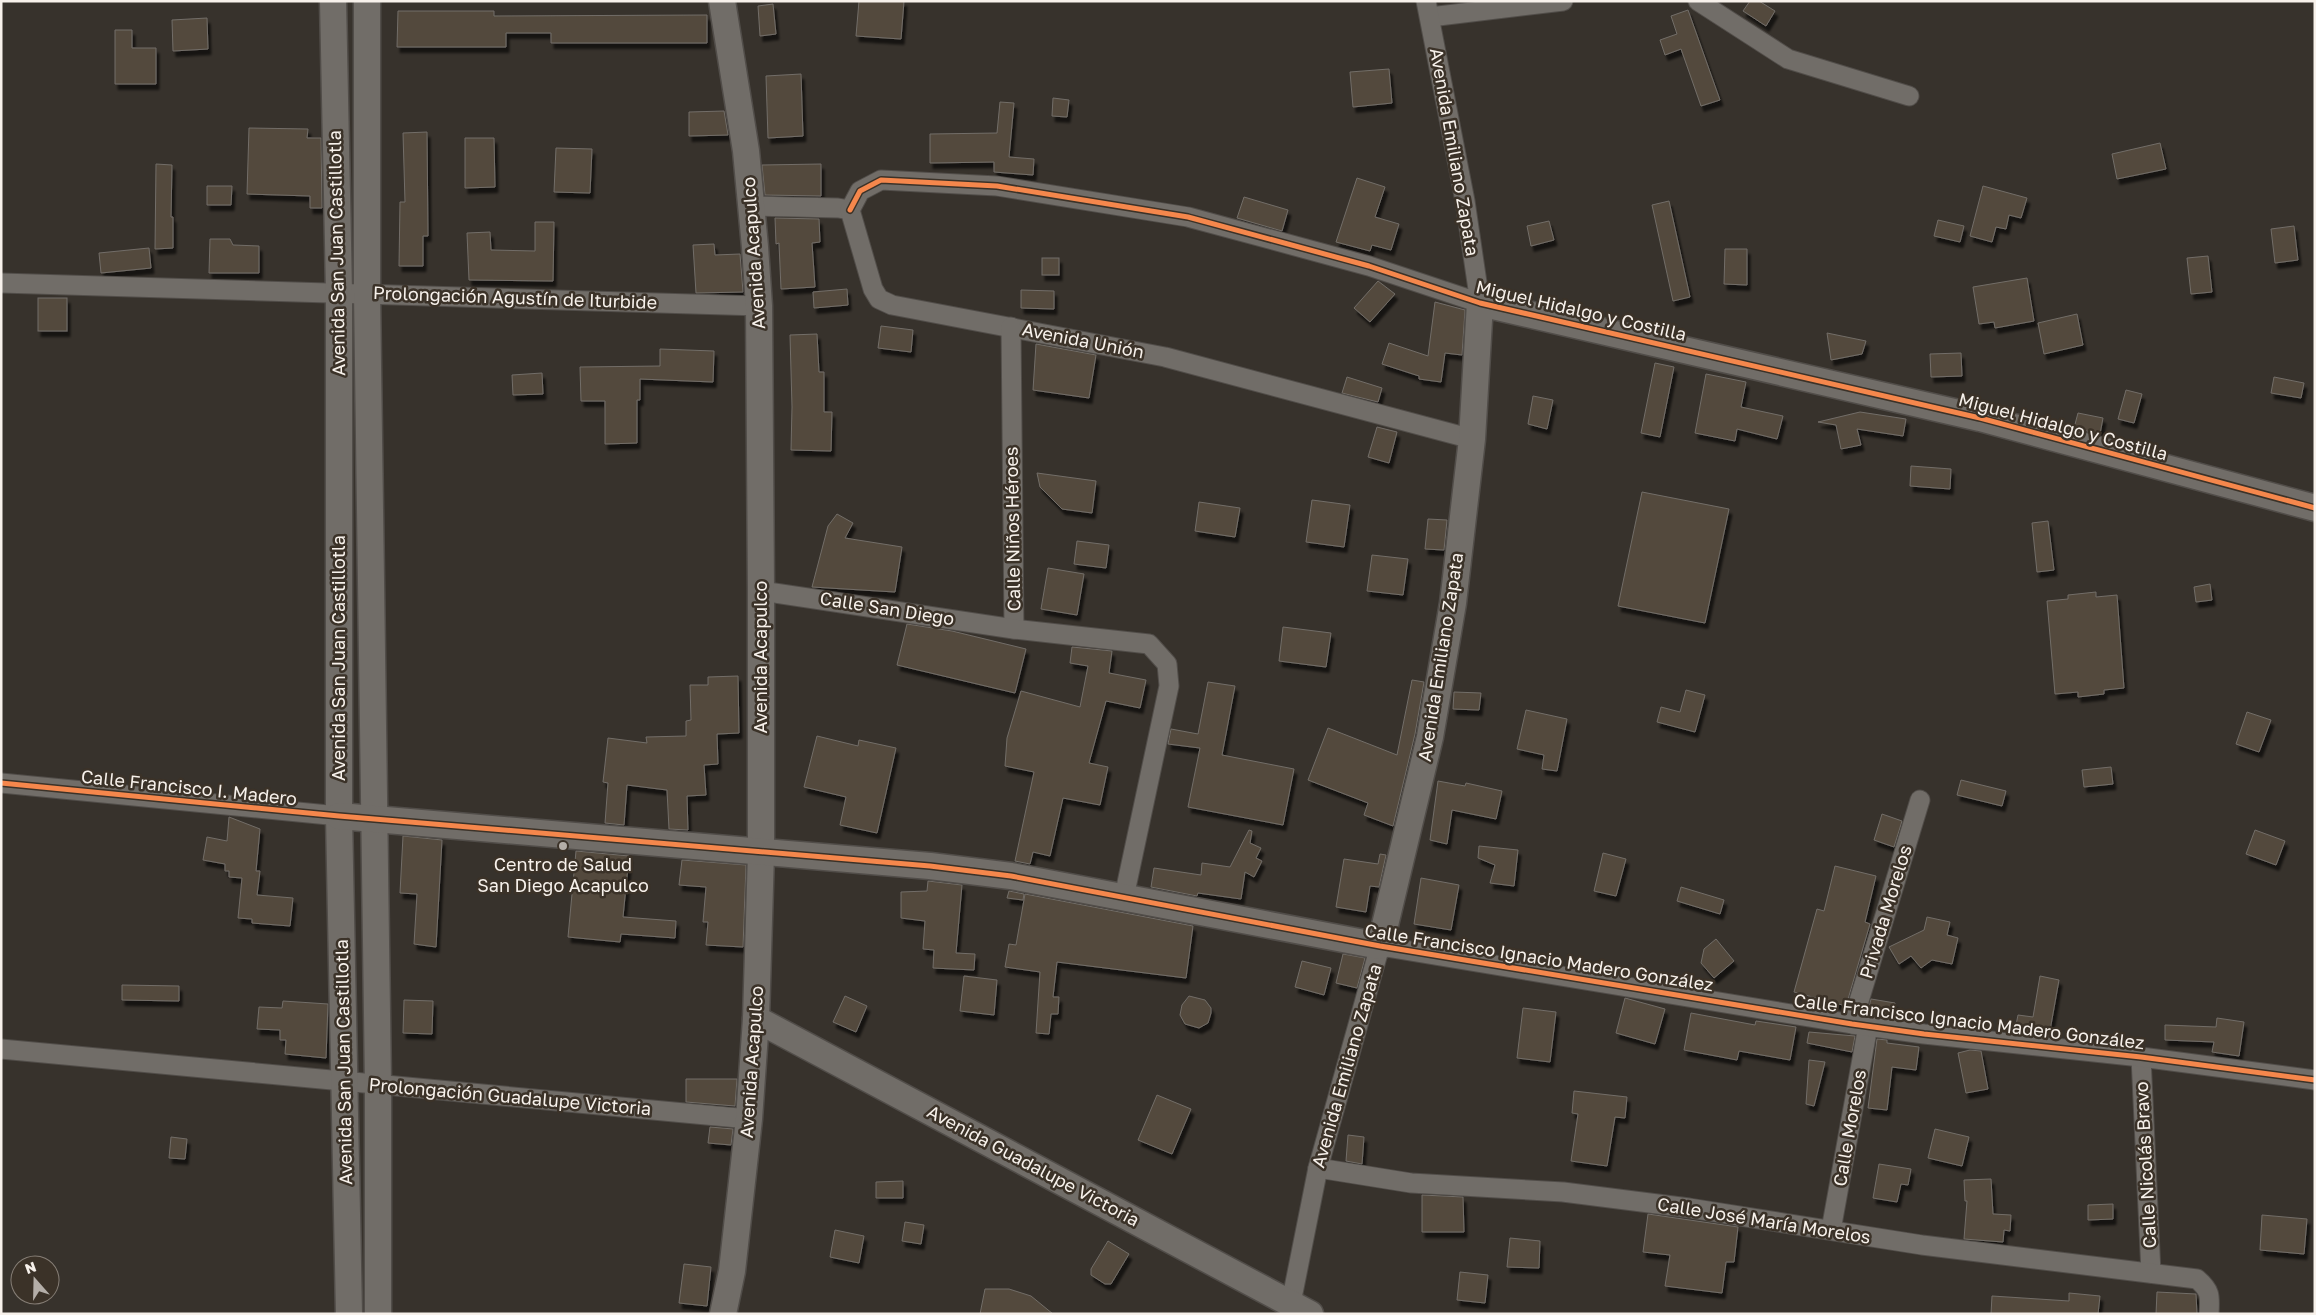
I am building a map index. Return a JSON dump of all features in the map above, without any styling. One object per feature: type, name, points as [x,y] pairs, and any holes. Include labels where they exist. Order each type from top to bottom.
[{"type":"street","name":"Avenida San Juan Castillotla","points":[[333,1],[339,291],[340,816],[349,1314]]},
{"type":"street","name":"Avenida San Juan Castillotla","points":[[367,1],[368,293],[378,1085],[378,1314]]},
{"type":"street","name":"Avenida Acapulco","points":[[722,1],[746,151],[759,306],[761,591],[761,853],[756,1019],[749,1119],[732,1271],[723,1314]]},
{"type":"street","points":[[1428,9],[1563,1]]},
{"type":"street","points":[[1698,1],[1788,59],[1909,96]]},
{"type":"street","name":"Avenida Emiliano Zapata","points":[[1300,1309],[1318,1168],[1380,946],[1430,737],[1452,603],[1472,439],[1480,303],[1465,201],[1428,9]]},
{"type":"street","name":"Miguel Hidalgo y Costilla","points":[[850,210],[860,190],[881,180],[998,186],[1188,217],[1369,266],[1480,303],[1980,418],[2315,508]]},
{"type":"street","points":[[752,206],[838,208],[850,210]]},
{"type":"street","name":"Avenida Unión","points":[[850,210],[874,289],[879,298],[892,305],[1165,357],[1472,439]]},
{"type":"street","name":"Prolongación Agustín de Iturbide","points":[[1,283],[339,291],[759,306]]},
{"type":"street","name":"Calle Niños Héroes","points":[[1011,327],[1014,629],[1149,644],[1167,664],[1170,686],[1124,897]]},
{"type":"street","name":"Calle San Diego","points":[[761,591],[1014,629]]},
{"type":"street","name":"Calle Francisco I. Madero","points":[[1,783],[340,816],[761,853]]},
{"type":"street","name":"Privada Morelos","points":[[1860,1025],[1920,800]]},
{"type":"street","name":"Calle Francisco Ignacio Madero González","points":[[761,853],[930,866],[1011,876],[1380,946],[1860,1025],[2141,1057],[2315,1080]]},
{"type":"street","name":"Avenida Guadalupe Victoria","points":[[756,1019],[1300,1309]]},
{"type":"street","name":"Calle Morelos","points":[[1831,1230],[1860,1025]]},
{"type":"street","name":"Prolongación Guadalupe Victoria","points":[[1,1049],[749,1119]]},
{"type":"street","name":"Calle Nicolás Bravo","points":[[2141,1057],[2151,1273]]},
{"type":"street","name":"Calle José María Morelos","points":[[1318,1168],[1412,1183],[1563,1192],[1689,1208],[1922,1245],[2197,1279],[2207,1288],[2210,1298],[2209,1314]]},
{"type":"building","points":[[859,1],[904,1],[901,39],[856,36]]},
{"type":"building","points":[[1750,1],[1759,1],[1775,11],[1766,26],[1743,11]]},
{"type":"building","points":[[773,4],[776,34],[760,36],[758,6]]},
{"type":"building","points":[[1688,10],[1720,100],[1701,106],[1681,49],[1665,55],[1660,40],[1677,34],[1671,16]]},
{"type":"building","points":[[398,11],[494,11],[494,16],[707,15],[707,43],[551,43],[551,33],[506,33],[506,47],[397,47]]},
{"type":"building","points":[[207,18],[208,49],[173,51],[172,20]]},
{"type":"building","points":[[115,30],[132,30],[132,48],[156,48],[156,84],[115,84]]},
{"type":"building","points":[[1389,69],[1392,103],[1353,107],[1350,72]]},
{"type":"building","points":[[801,74],[803,136],[768,138],[766,76]]},
{"type":"building","points":[[1053,98],[1069,100],[1067,117],[1052,116]]},
{"type":"building","points":[[1000,102],[1014,103],[1009,157],[1034,159],[1033,175],[994,172],[994,162],[930,163],[930,134],[997,133]]},
{"type":"building","points":[[724,111],[728,135],[689,136],[689,112]]},
{"type":"building","points":[[249,128],[308,129],[307,138],[321,138],[322,208],[310,208],[310,196],[247,194]]},
{"type":"building","points":[[427,132],[428,236],[423,236],[423,266],[399,266],[400,202],[405,202],[403,133]]},
{"type":"building","points":[[465,138],[494,138],[495,187],[465,188]]},
{"type":"building","points":[[2160,143],[2166,169],[2117,179],[2112,154]]},
{"type":"building","points":[[556,148],[592,149],[590,193],[554,192]]},
{"type":"building","points":[[156,164],[172,165],[171,217],[173,217],[173,248],[155,249]]},
{"type":"building","points":[[821,164],[821,196],[765,195],[762,165]]},
{"type":"building","points":[[1357,178],[1385,187],[1375,217],[1399,224],[1391,250],[1372,245],[1370,251],[1336,242]]},
{"type":"building","points":[[207,186],[232,186],[231,205],[207,205]]},
{"type":"building","points":[[1983,186],[2027,198],[2021,218],[2009,215],[2006,229],[1996,227],[1992,242],[1970,236]]},
{"type":"building","points":[[1244,197],[1288,210],[1282,231],[1237,218]]},
{"type":"building","points":[[1669,201],[1690,297],[1673,301],[1652,205]]},
{"type":"building","points":[[775,218],[819,219],[820,242],[812,243],[815,287],[781,289],[779,243],[776,244]]},
{"type":"building","points":[[1938,220],[1964,226],[1960,242],[1934,236]]},
{"type":"building","points":[[1549,221],[1554,240],[1531,246],[1527,226]]},
{"type":"building","points":[[535,222],[554,222],[553,281],[469,280],[467,233],[490,232],[491,250],[535,251]]},
{"type":"building","points":[[2294,226],[2298,260],[2275,263],[2271,229]]},
{"type":"building","points":[[210,239],[230,239],[233,245],[259,246],[259,273],[209,273]]},
{"type":"building","points":[[714,244],[715,255],[740,254],[743,292],[696,293],[693,245]]},
{"type":"building","points":[[149,248],[151,268],[101,273],[99,253]]},
{"type":"building","points":[[1725,249],[1747,249],[1747,285],[1724,284]]},
{"type":"building","points":[[2208,256],[2212,292],[2191,294],[2187,258]]},
{"type":"building","points":[[1042,258],[1059,258],[1059,275],[1042,275]]},
{"type":"building","points":[[2027,278],[2034,321],[1995,328],[1994,322],[1979,324],[1973,287]]},
{"type":"building","points":[[1378,281],[1395,294],[1370,322],[1354,308]]},
{"type":"building","points":[[847,289],[848,305],[814,308],[813,292]]},
{"type":"building","points":[[1021,290],[1054,291],[1054,309],[1021,308]]},
{"type":"building","points":[[38,298],[67,298],[67,331],[38,331]]},
{"type":"building","points":[[1435,302],[1465,310],[1462,355],[1445,353],[1441,382],[1419,379],[1419,376],[1382,364],[1389,343],[1428,356]]},
{"type":"building","points":[[2077,314],[2083,345],[2044,354],[2038,323]]},
{"type":"building","points":[[881,326],[913,330],[911,352],[878,348]]},
{"type":"building","points":[[1827,333],[1866,341],[1862,354],[1831,360]]},
{"type":"building","points":[[817,334],[819,372],[824,372],[824,412],[832,412],[831,451],[791,450],[790,335]]},
{"type":"building","points":[[1036,344],[1096,355],[1089,398],[1033,390]]},
{"type":"building","points":[[660,349],[714,351],[713,382],[640,379],[640,400],[637,400],[637,443],[605,444],[605,401],[581,401],[580,367],[660,366]]},
{"type":"building","points":[[1961,353],[1962,376],[1931,377],[1930,354]]},
{"type":"building","points":[[1655,363],[1674,367],[1660,437],[1641,433]]},
{"type":"building","points":[[542,373],[543,394],[513,395],[512,375]]},
{"type":"building","points":[[1706,374],[1746,382],[1741,407],[1783,416],[1777,439],[1737,429],[1735,441],[1695,433]]},
{"type":"building","points":[[1347,377],[1382,388],[1378,402],[1342,393]]},
{"type":"building","points":[[2274,377],[2304,383],[2301,398],[2271,393]]},
{"type":"building","points":[[2126,390],[2142,394],[2134,423],[2118,419]]},
{"type":"building","points":[[1533,396],[1553,400],[1547,429],[1528,424]]},
{"type":"building","points":[[1860,412],[1906,419],[1903,436],[1857,429],[1861,445],[1841,449],[1836,425],[1818,422]]},
{"type":"building","points":[[2078,413],[2103,418],[2100,434],[2074,428]]},
{"type":"building","points":[[1377,427],[1397,432],[1389,463],[1368,457]]},
{"type":"building","points":[[1911,466],[1951,469],[1950,489],[1910,486]]},
{"type":"building","points":[[1037,473],[1096,481],[1092,513],[1062,509],[1040,487]]},
{"type":"building","points":[[1642,492],[1729,509],[1705,623],[1618,606]]},
{"type":"building","points":[[1312,500],[1350,505],[1344,547],[1306,542]]},
{"type":"building","points":[[1199,502],[1240,508],[1235,537],[1195,531]]},
{"type":"building","points":[[837,514],[853,523],[845,538],[902,547],[895,592],[812,587],[828,526]]},
{"type":"building","points":[[1428,519],[1447,520],[1444,550],[1425,549]]},
{"type":"building","points":[[2048,521],[2054,570],[2037,572],[2032,523]]},
{"type":"building","points":[[1077,541],[1109,545],[1106,568],[1074,564]]},
{"type":"building","points":[[1372,555],[1408,559],[1403,595],[1367,591]]},
{"type":"building","points":[[1048,568],[1084,574],[1077,615],[1041,609]]},
{"type":"building","points":[[2210,584],[2212,600],[2196,602],[2194,587]]},
{"type":"building","points":[[2096,592],[2096,597],[2117,595],[2124,688],[2104,690],[2104,694],[2078,697],[2078,692],[2055,694],[2047,601],[2068,599],[2068,595]]},
{"type":"building","points":[[907,624],[952,631],[1026,649],[1015,693],[897,665]]},
{"type":"building","points":[[1283,627],[1331,633],[1326,667],[1279,661]]},
{"type":"building","points":[[1072,647],[1112,651],[1109,673],[1146,680],[1140,708],[1106,701],[1089,763],[1108,767],[1100,805],[1063,798],[1050,856],[1033,852],[1030,864],[1015,861],[1034,772],[1005,766],[1007,738],[1021,691],[1080,707],[1088,666],[1070,663]]},
{"type":"building","points":[[738,676],[739,733],[717,734],[718,764],[704,765],[706,795],[687,796],[688,830],[669,829],[667,790],[627,785],[624,825],[605,823],[608,783],[603,782],[608,738],[647,743],[646,737],[686,736],[686,721],[691,720],[690,685],[708,685],[708,677]]},
{"type":"building","points":[[1412,680],[1424,682],[1415,734],[1393,826],[1364,815],[1368,803],[1308,780],[1328,728],[1397,755]]},
{"type":"building","points":[[1208,682],[1235,686],[1222,755],[1294,769],[1283,825],[1188,807],[1200,748],[1168,744],[1171,729],[1198,734]]},
{"type":"building","points":[[1686,690],[1705,695],[1695,732],[1657,722],[1661,707],[1680,712]]},
{"type":"building","points":[[1454,692],[1481,693],[1479,710],[1453,709]]},
{"type":"building","points":[[1526,710],[1567,719],[1557,771],[1542,769],[1544,755],[1517,749]]},
{"type":"building","points":[[2247,712],[2271,720],[2259,752],[2236,744]]},
{"type":"building","points":[[817,736],[858,746],[859,740],[896,748],[877,833],[840,825],[846,797],[804,787]]},
{"type":"building","points":[[2111,767],[2113,784],[2084,787],[2082,770]]},
{"type":"building","points":[[1961,780],[2006,791],[2002,806],[1957,795]]},
{"type":"building","points":[[1438,781],[1465,786],[1466,783],[1502,791],[1496,819],[1452,810],[1447,844],[1430,840]]},
{"type":"building","points":[[1882,814],[1902,821],[1894,847],[1874,840]]},
{"type":"building","points":[[229,817],[260,829],[256,871],[260,871],[257,895],[293,898],[290,926],[252,923],[252,919],[238,918],[242,878],[229,877],[229,871],[225,871],[225,864],[203,860],[207,837],[227,841]]},
{"type":"building","points":[[1249,830],[1252,831],[1250,843],[1261,848],[1256,858],[1262,861],[1254,877],[1245,872],[1241,899],[1198,893],[1197,896],[1151,887],[1154,868],[1201,875],[1202,863],[1230,867]]},
{"type":"building","points":[[2255,830],[2285,841],[2276,865],[2246,854]]},
{"type":"building","points":[[403,836],[442,840],[436,947],[414,944],[417,894],[400,893]]},
{"type":"building","points":[[1479,846],[1518,850],[1514,886],[1490,883],[1495,865],[1478,858]]},
{"type":"building","points":[[576,851],[629,856],[623,917],[676,921],[675,938],[621,934],[620,942],[568,937]]},
{"type":"building","points":[[1603,853],[1626,859],[1616,896],[1594,891]]},
{"type":"building","points":[[1380,854],[1386,855],[1379,887],[1370,886],[1366,912],[1336,907],[1344,859],[1378,864]]},
{"type":"building","points":[[682,860],[746,865],[743,947],[706,945],[708,922],[703,922],[706,887],[679,885]]},
{"type":"building","points":[[1835,866],[1876,876],[1865,922],[1870,924],[1846,1006],[1794,992],[1817,909],[1824,911]]},
{"type":"building","points":[[1421,878],[1459,885],[1451,930],[1414,924]]},
{"type":"building","points":[[928,881],[962,885],[956,953],[975,954],[974,970],[933,968],[934,950],[923,949],[925,921],[901,918],[901,892],[927,891]]},
{"type":"building","points":[[1681,887],[1724,900],[1720,914],[1677,901]]},
{"type":"building","points":[[1009,891],[1024,894],[1023,900],[1007,898]]},
{"type":"building","points":[[1025,894],[1193,926],[1186,978],[1057,962],[1053,997],[1059,997],[1058,1014],[1051,1014],[1049,1034],[1036,1033],[1040,972],[1005,967],[1009,944],[1016,945]]},
{"type":"building","points":[[1927,917],[1950,922],[1947,935],[1958,938],[1952,964],[1932,960],[1921,968],[1911,956],[1899,964],[1889,947],[1924,930]]},
{"type":"building","points":[[1716,939],[1734,961],[1714,978],[1701,963],[1704,949]]},
{"type":"building","points":[[1343,954],[1365,958],[1357,988],[1336,983]]},
{"type":"building","points":[[1302,961],[1331,968],[1324,995],[1295,987]]},
{"type":"building","points":[[964,976],[997,980],[994,1015],[960,1011]]},
{"type":"building","points":[[2040,976],[2059,980],[2049,1036],[2015,1030],[2018,1015],[2033,1017]]},
{"type":"building","points":[[122,985],[179,986],[179,1001],[122,1000]]},
{"type":"building","points":[[845,996],[867,1006],[856,1032],[833,1022]]},
{"type":"building","points":[[1189,996],[1205,1000],[1211,1008],[1208,1023],[1199,1028],[1185,1024],[1180,1015],[1182,1005]]},
{"type":"building","points":[[1625,998],[1665,1009],[1655,1044],[1616,1033]]},
{"type":"building","points":[[1871,999],[1895,1003],[1892,1018],[1867,1015]]},
{"type":"building","points":[[404,1000],[433,1001],[432,1034],[403,1033]]},
{"type":"building","points":[[283,1001],[328,1004],[326,1058],[285,1054],[286,1040],[280,1040],[280,1030],[257,1029],[259,1007],[282,1008]]},
{"type":"building","points":[[1523,1008],[1556,1012],[1550,1062],[1517,1058]]},
{"type":"building","points":[[1691,1013],[1755,1025],[1756,1021],[1796,1027],[1790,1060],[1739,1051],[1737,1060],[1684,1050]]},
{"type":"building","points":[[2217,1018],[2244,1022],[2239,1056],[2212,1052],[2214,1042],[2165,1040],[2165,1025],[2216,1027]]},
{"type":"building","points":[[1809,1032],[1855,1036],[1852,1052],[1807,1043]]},
{"type":"building","points":[[1877,1039],[1887,1040],[1887,1043],[1919,1047],[1916,1070],[1892,1067],[1887,1110],[1868,1108]]},
{"type":"building","points":[[1970,1050],[1981,1051],[1988,1089],[1966,1093],[1958,1053]]},
{"type":"building","points":[[1809,1060],[1825,1062],[1814,1106],[1806,1104]]},
{"type":"building","points":[[686,1079],[737,1079],[735,1106],[686,1102]]},
{"type":"building","points":[[1574,1091],[1627,1097],[1625,1118],[1615,1117],[1607,1166],[1571,1161],[1578,1114],[1572,1113]]},
{"type":"building","points":[[1157,1095],[1191,1109],[1172,1154],[1138,1140]]},
{"type":"building","points":[[710,1127],[733,1129],[731,1145],[708,1143]]},
{"type":"building","points":[[1935,1129],[1969,1137],[1962,1166],[1928,1158]]},
{"type":"building","points":[[1348,1135],[1364,1137],[1362,1164],[1346,1161]]},
{"type":"building","points":[[171,1137],[187,1139],[185,1159],[169,1158]]},
{"type":"building","points":[[1879,1164],[1911,1169],[1908,1185],[1901,1184],[1897,1202],[1873,1198]]},
{"type":"building","points":[[1991,1179],[1993,1214],[2011,1215],[2010,1231],[2004,1230],[2003,1242],[1964,1239],[1967,1201],[1965,1201],[1964,1180]]},
{"type":"building","points":[[903,1181],[903,1198],[876,1198],[876,1182]]},
{"type":"building","points":[[1422,1195],[1463,1197],[1464,1232],[1422,1232]]},
{"type":"building","points":[[2113,1204],[2113,1219],[2088,1220],[2088,1205]]},
{"type":"building","points":[[1648,1214],[1738,1227],[1734,1262],[1726,1262],[1722,1293],[1665,1286],[1670,1255],[1643,1252]]},
{"type":"building","points":[[2262,1215],[2307,1219],[2304,1254],[2260,1250]]},
{"type":"building","points":[[905,1222],[924,1225],[921,1244],[902,1241]]},
{"type":"building","points":[[835,1230],[864,1236],[859,1263],[830,1257]]},
{"type":"building","points":[[1510,1238],[1540,1241],[1539,1268],[1507,1267]]},
{"type":"building","points":[[1108,1241],[1129,1254],[1111,1284],[1105,1284],[1091,1275],[1091,1269]]},
{"type":"building","points":[[684,1264],[711,1267],[707,1306],[679,1303]]},
{"type":"building","points":[[1460,1272],[1488,1275],[1485,1303],[1457,1300]]},
{"type":"building","points":[[985,1289],[1009,1289],[1031,1296],[1053,1314],[980,1314]]},
{"type":"building","points":[[2157,1292],[2196,1294],[2197,1314],[2156,1314]]},
{"type":"building","points":[[2069,1293],[2100,1296],[2098,1314],[1991,1314],[1992,1296],[2069,1301]]},
{"type":"cycle path","points":[[850,210],[860,191],[881,180],[997,186],[1188,217],[1369,266],[1480,303],[1980,418],[2315,508]]},
{"type":"cycle path","points":[[1,783],[339,816],[930,866],[1011,876],[1380,946],[1852,1024],[1924,1034],[2141,1057],[2315,1080]]},
{"type":"place","name":"Centro de Salud San Diego Acapulco","points":[[563,846]]}]
